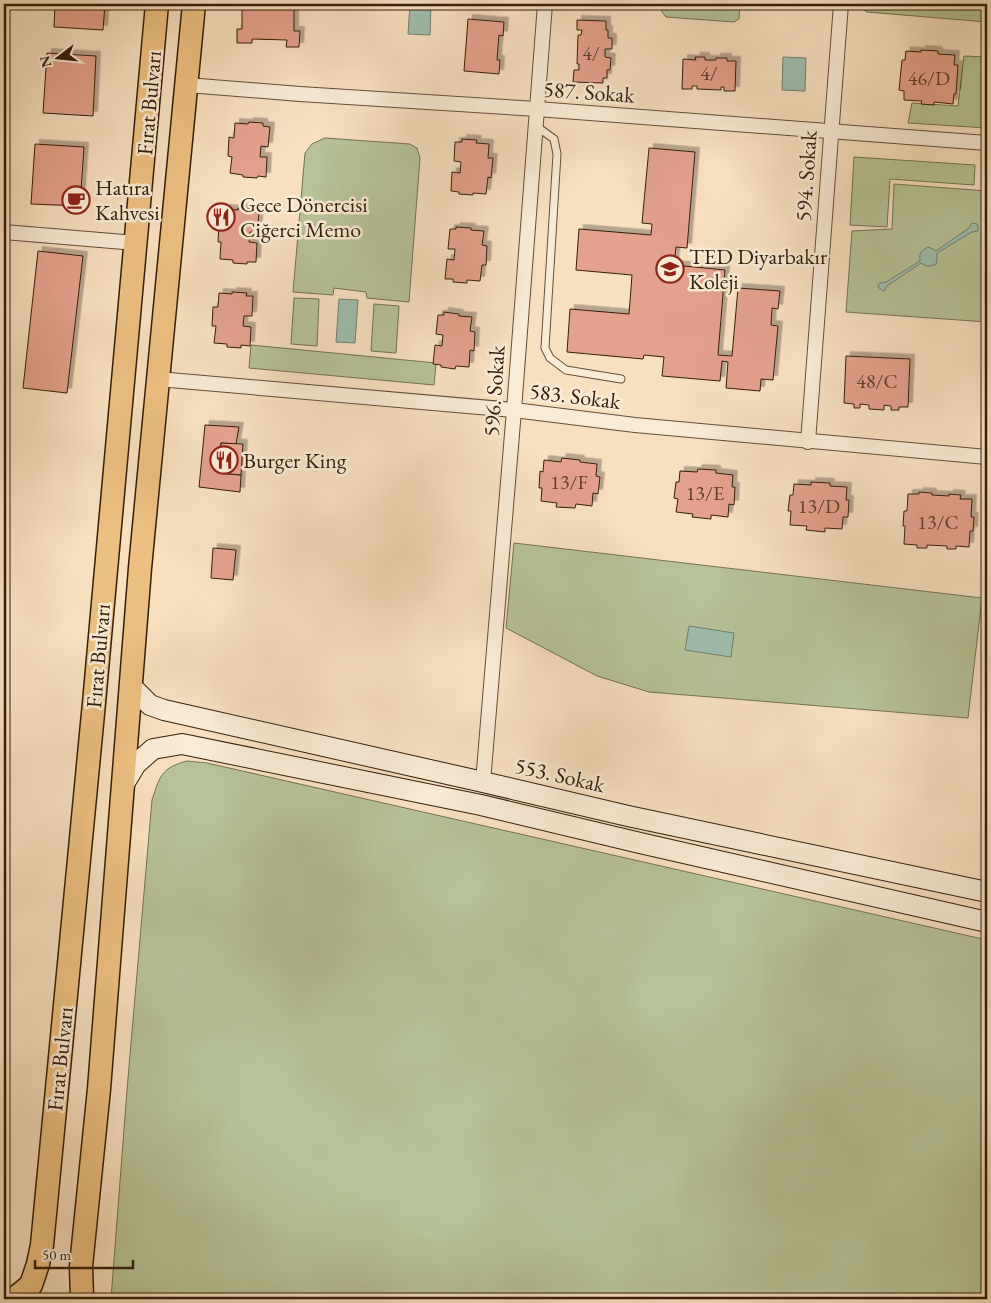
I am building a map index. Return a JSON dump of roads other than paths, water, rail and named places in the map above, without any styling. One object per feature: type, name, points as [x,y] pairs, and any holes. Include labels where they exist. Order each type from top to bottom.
[{"type":"main road","name":"Fırat Bulvarı","points":[[14,1299],[31,1285],[42,1245],[157,4]]},
{"type":"main road","name":"Fırat Bulvarı","points":[[82,1299],[81,1266],[99,1089],[140,568],[194,4]]},
{"type":"main road","name":"553. Sokak","points":[[131,686],[150,704],[164,710],[628,816],[987,892]]},
{"type":"main road","points":[[122,786],[136,764],[153,749],[182,744],[481,806],[987,922]]},
{"type":"street","name":"596. Sokak","points":[[483,782],[545,4]]},
{"type":"street","name":"594. Sokak","points":[[808,442],[841,4]]},
{"type":"street","name":"587. Sokak","points":[[187,86],[537,109],[987,143]]},
{"type":"street","points":[[4,232],[136,243]]},
{"type":"street","name":"583. Sokak","points":[[158,380],[514,410],[635,425],[987,457]]},
{"type":"lane","points":[[535,126],[554,139],[557,154],[545,348],[550,358],[566,370],[621,379]]},
{"type":"place","name":"Hatıra Kahvesi","points":[[76,200]]},
{"type":"place","name":"Gece Dönercisi Ciğerci Memo","points":[[221,217]]},
{"type":"place","name":"TED Diyarbakır Koleji","points":[[670,269]]},
{"type":"place","name":"Burger King","points":[[224,460]]}]
